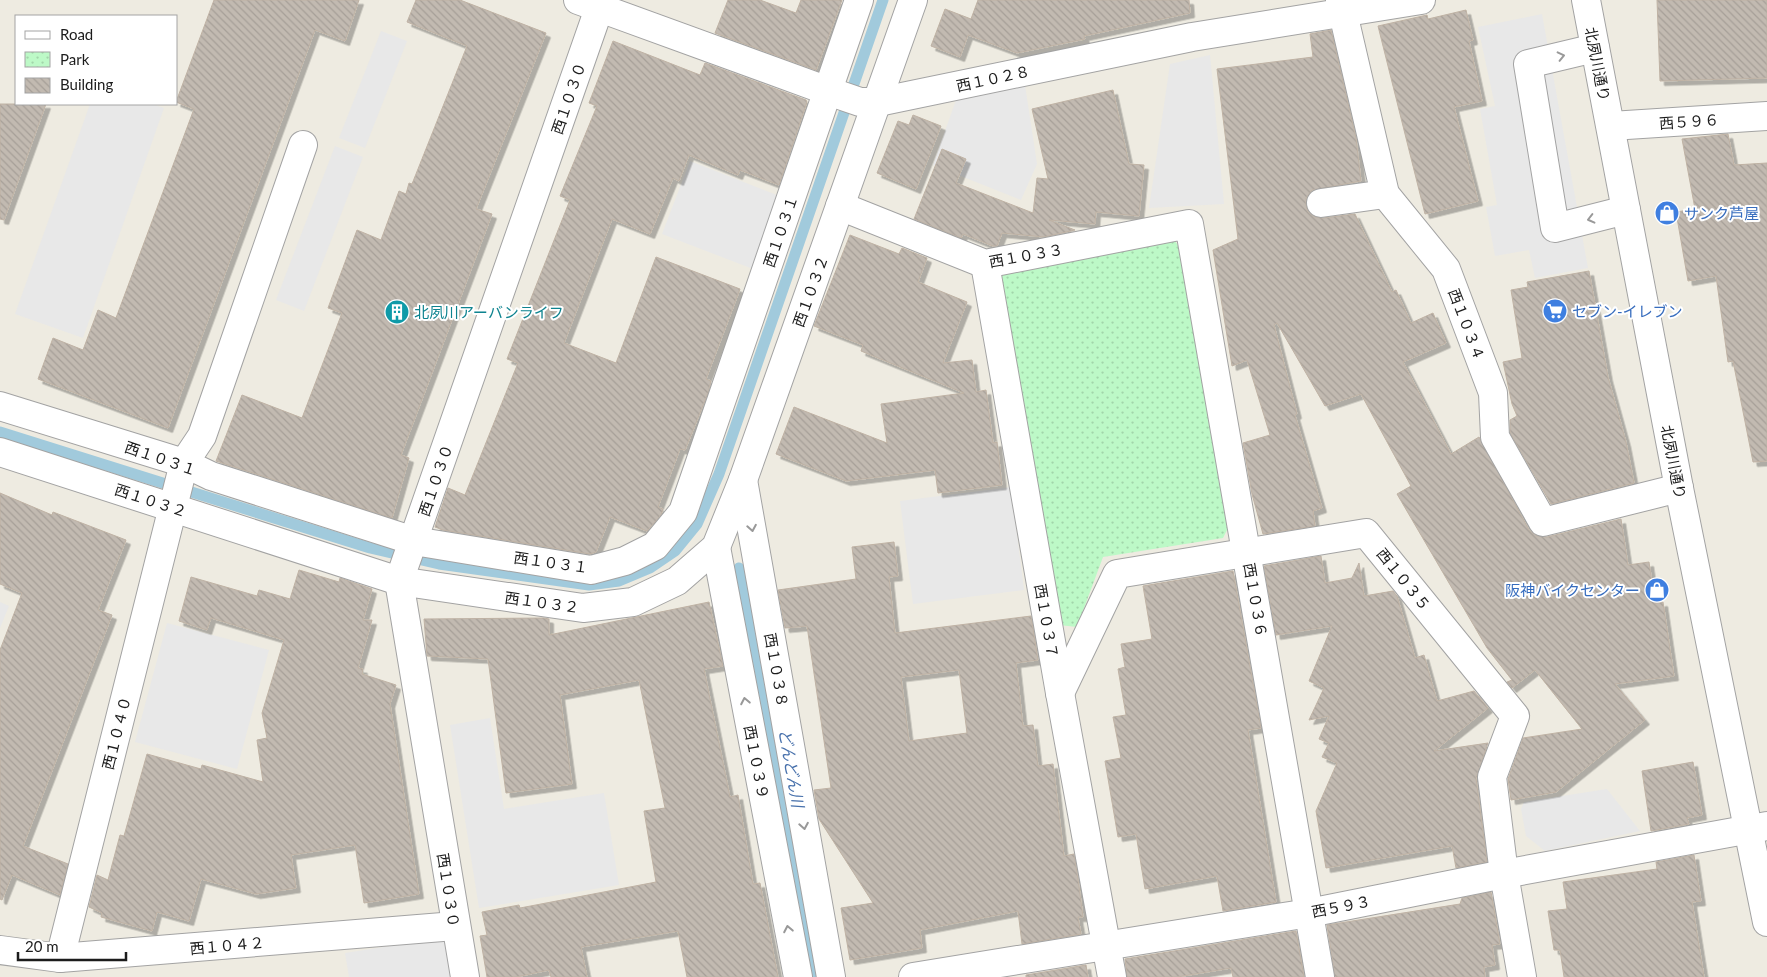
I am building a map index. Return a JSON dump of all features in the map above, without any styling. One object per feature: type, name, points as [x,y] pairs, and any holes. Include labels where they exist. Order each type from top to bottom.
[{"type":"street","name":"西１０３１","points":[[0,406],[184,464],[212,476],[414,541],[591,570],[625,561],[655,546],[683,512],[850,97],[860,0]]},
{"type":"street","name":"西１０３２","points":[[0,452],[399,581],[583,608],[633,602],[677,581],[716,547],[743,480],[840,206],[850,97],[913,0]]},
{"type":"street","name":"西１０２８","points":[[850,97],[1192,37],[1341,6],[1421,0]]},
{"type":"street","name":"北夙川通り","points":[[1586,0],[1679,488],[1757,828],[1767,922]]},
{"type":"street","points":[[593,3],[850,97]]},
{"type":"street","name":"西１０３０","points":[[465,977],[399,581],[593,3]]},
{"type":"street","name":"西１０３４","points":[[1341,6],[1385,194],[1446,269],[1492,393],[1496,437],[1543,522],[1679,488]]},
{"type":"street","points":[[1595,48],[1528,64],[1555,228],[1626,210]]},
{"type":"street","name":"西５９６","points":[[1611,126],[1767,116]]},
{"type":"street","name":"西１０４０","points":[[60,958],[184,464],[202,436],[303,146]]},
{"type":"street","points":[[1321,203],[1385,194]]},
{"type":"street","name":"西１０３３","points":[[840,206],[985,264],[1189,224]]},
{"type":"street","name":"西１０３６","points":[[1189,224],[1248,552],[1320,977]]},
{"type":"street","name":"西１０３７","points":[[985,264],[1112,977]]},
{"type":"street","name":"西１０３８","points":[[743,480],[831,977]]},
{"type":"street","name":"西１０３５","points":[[1060,693],[1117,574],[1366,533],[1516,716],[1492,777],[1504,874],[1522,977]]},
{"type":"street","name":"西１０３９","points":[[716,547],[798,977]]},
{"type":"street","name":"西５９３","points":[[913,977],[1309,913],[1504,874],[1757,828]]},
{"type":"street","name":"西１０４２","points":[[0,950],[60,958],[455,926]]},
{"type":"green space","points":[[1174,240],[1185,254],[1231,522],[1223,538],[1103,557],[1077,627],[1059,625],[997,279],[1008,267]]},
{"type":"shaded area","points":[[1542,14],[1588,268],[1535,278],[1529,250],[1495,256],[1486,207],[1497,205],[1480,109],[1495,106],[1478,27]]},
{"type":"shaded area","points":[[381,31],[407,41],[365,148],[339,138]]},
{"type":"shaded area","points":[[1210,55],[1224,204],[1149,208],[1170,64]]},
{"type":"shaded area","points":[[1025,85],[1037,164],[1021,200],[933,165],[956,100]]},
{"type":"shaded area","points":[[90,105],[155,105],[164,108],[83,338],[15,314]]},
{"type":"shaded area","points":[[335,146],[363,157],[304,311],[276,300]]},
{"type":"shaded area","points":[[690,161],[782,197],[753,269],[662,234]]},
{"type":"shaded area","points":[[1011,487],[1024,590],[913,604],[900,501]]},
{"type":"shaded area","points":[[0,602],[9,606],[0,628]]},
{"type":"shaded area","points":[[167,623],[269,650],[237,769],[135,742]]},
{"type":"shaded area","points":[[490,718],[504,809],[604,793],[619,885],[479,908],[450,725]]},
{"type":"shaded area","points":[[1607,789],[1640,831],[1545,851],[1526,836],[1521,809],[1524,802]]},
{"type":"shaded area","points":[[448,937],[455,977],[349,977],[345,953]]},
{"type":"building","points":[[214,0],[359,0],[345,41],[315,30],[168,428],[38,379],[53,338],[83,350],[98,310],[116,318],[194,109],[178,103],[178,97]]},
{"type":"building","points":[[416,0],[460,0],[546,33],[476,209],[492,214],[401,455],[409,458],[392,518],[216,461],[242,395],[302,418],[342,313],[328,308],[357,230],[381,240],[399,191],[406,194],[409,183],[412,184],[467,46],[407,22]]},
{"type":"building","points":[[728,0],[760,0],[796,13],[801,0],[842,0],[816,70],[715,33]]},
{"type":"building","points":[[978,0],[1189,0],[1190,13],[1084,36],[1085,39],[1017,53],[968,35],[960,57],[931,46],[945,9],[971,19]]},
{"type":"building","points":[[1657,0],[1767,0],[1767,78],[1660,81]]},
{"type":"building","points":[[1466,10],[1473,40],[1469,41],[1482,101],[1454,107],[1478,201],[1425,214],[1378,26],[1427,15],[1428,19]]},
{"type":"building","points":[[1331,30],[1356,138],[1361,181],[1312,190],[1306,198],[1308,212],[1315,217],[1323,218],[1355,214],[1392,292],[1396,290],[1411,323],[1433,313],[1446,343],[1403,362],[1451,454],[1479,437],[1529,530],[1537,536],[1547,537],[1621,519],[1628,565],[1649,562],[1655,603],[1663,602],[1674,676],[1615,684],[1645,720],[1556,792],[1511,800],[1508,779],[1523,738],[1582,729],[1535,670],[1512,688],[1507,682],[1512,680],[1487,648],[1397,494],[1411,486],[1361,394],[1325,406],[1277,323],[1274,325],[1297,414],[1295,415],[1322,508],[1313,511],[1315,526],[1263,534],[1252,494],[1243,443],[1270,435],[1247,360],[1232,366],[1213,250],[1238,239],[1217,69],[1313,57],[1310,34]]},
{"type":"building","points":[[613,41],[700,75],[705,63],[806,100],[807,102],[779,185],[740,170],[738,175],[689,155],[679,181],[673,178],[650,234],[612,219],[564,343],[616,363],[656,257],[740,289],[706,379],[711,381],[708,393],[685,450],[680,449],[658,507],[663,509],[661,515],[647,531],[610,517],[596,552],[590,554],[443,530],[435,527],[448,488],[465,495],[518,363],[507,359],[570,200],[560,196],[597,106],[589,103]]},
{"type":"building","points":[[1113,90],[1129,164],[1144,165],[1139,216],[1096,212],[1095,224],[1049,220],[1075,230],[1044,237],[1002,233],[997,246],[963,234],[961,238],[914,219],[942,149],[966,159],[956,183],[1033,213],[1037,178],[1048,179],[1032,109]]},
{"type":"building","points":[[0,104],[46,105],[4,220],[0,219]]},
{"type":"building","points":[[913,115],[941,126],[916,189],[877,173],[898,121],[909,125]]},
{"type":"building","points":[[1728,134],[1734,165],[1767,163],[1767,461],[1753,462],[1733,361],[1728,362],[1716,276],[1688,281],[1676,212],[1695,209],[1682,139]]},
{"type":"building","points":[[850,235],[899,254],[902,248],[927,258],[918,282],[967,302],[943,363],[972,360],[976,392],[986,390],[993,443],[997,442],[1002,485],[938,493],[935,470],[846,481],[776,454],[794,407],[887,443],[881,404],[964,393],[861,351],[863,345],[814,326]]},
{"type":"building","points":[[1589,271],[1608,377],[1626,442],[1634,483],[1551,504],[1510,433],[1510,420],[1517,416],[1512,404],[1503,362],[1522,358],[1511,290],[1528,287],[1527,282]]},
{"type":"building","points":[[0,493],[52,515],[53,512],[126,540],[98,610],[112,615],[23,846],[68,864],[60,895],[12,875],[2,900],[0,899],[0,650],[22,593],[0,584]]},
{"type":"building","points":[[894,542],[898,576],[889,577],[895,633],[1031,616],[1038,660],[1016,663],[1023,726],[1033,725],[1038,766],[1053,764],[1064,856],[1074,854],[1083,917],[1078,917],[1081,934],[1022,944],[1018,911],[920,930],[922,948],[850,960],[841,908],[873,903],[819,819],[814,790],[831,788],[807,626],[785,628],[778,590],[856,579],[852,547]],"holes":[[[959,670],[967,733],[909,741],[901,677]]]},
{"type":"building","points":[[1321,556],[1325,583],[1352,578],[1359,563],[1364,596],[1393,591],[1397,596],[1415,658],[1424,655],[1437,701],[1474,691],[1488,708],[1434,751],[1488,743],[1476,778],[1487,862],[1456,868],[1452,846],[1326,868],[1316,811],[1337,763],[1322,757],[1329,743],[1319,739],[1329,716],[1309,720],[1324,688],[1309,681],[1332,626],[1276,635],[1264,566]]},
{"type":"building","points":[[299,570],[339,582],[340,578],[372,589],[363,620],[372,620],[358,668],[363,669],[362,674],[396,685],[390,704],[419,894],[364,903],[355,845],[291,855],[296,888],[256,894],[201,879],[189,921],[157,912],[152,931],[101,917],[102,913],[89,907],[97,875],[108,880],[120,835],[124,836],[147,754],[201,769],[202,765],[263,782],[257,740],[267,738],[262,713],[284,640],[211,618],[207,630],[179,621],[191,577],[257,596],[259,590],[290,599]]},
{"type":"building","points":[[1233,571],[1261,728],[1248,730],[1276,902],[1223,911],[1217,876],[1145,889],[1136,834],[1118,837],[1105,761],[1121,758],[1113,717],[1126,715],[1118,669],[1125,667],[1121,644],[1152,639],[1143,586]]},
{"type":"building","points":[[709,602],[723,666],[704,669],[730,797],[738,795],[753,884],[760,883],[778,977],[687,977],[678,931],[581,947],[587,977],[551,977],[549,970],[516,977],[487,977],[480,936],[487,935],[482,912],[519,905],[520,908],[656,882],[644,811],[665,808],[639,680],[560,695],[572,784],[506,793],[488,659],[427,656],[424,619],[544,618],[549,619],[549,635]]},
{"type":"building","points":[[1693,762],[1702,815],[1687,818],[1689,824],[1651,831],[1642,771]]},
{"type":"building","points":[[1694,855],[1701,901],[1692,902],[1704,977],[1564,977],[1560,950],[1554,950],[1548,911],[1567,909],[1563,882],[1657,869],[1656,862]]},
{"type":"building","points":[[1491,892],[1500,944],[1492,945],[1495,965],[1484,967],[1485,977],[1335,977],[1327,925],[1460,904],[1462,898]]},
{"type":"building","points":[[1296,931],[1304,977],[1233,977],[1231,968],[1177,977],[1127,977],[1125,959]]},
{"type":"building","points":[[1086,965],[1088,977],[1026,977],[1026,975]]},
{"type":"waterway","points":[[0,432],[370,548],[439,564],[589,585],[619,581],[650,568],[675,551],[697,524],[719,474],[883,0]]},
{"type":"waterway","name":"どんどん川","points":[[739,568],[814,975]]},
{"type":"place","name":"サンク芦屋","points":[[1667,213]]},
{"type":"place","name":"セブン-イレブン","points":[[1555,311]]},
{"type":"place","name":"北夙川アーバンライフ","points":[[397,312]]},
{"type":"place","name":"阪神バイクセンター","points":[[1657,590]]}]
